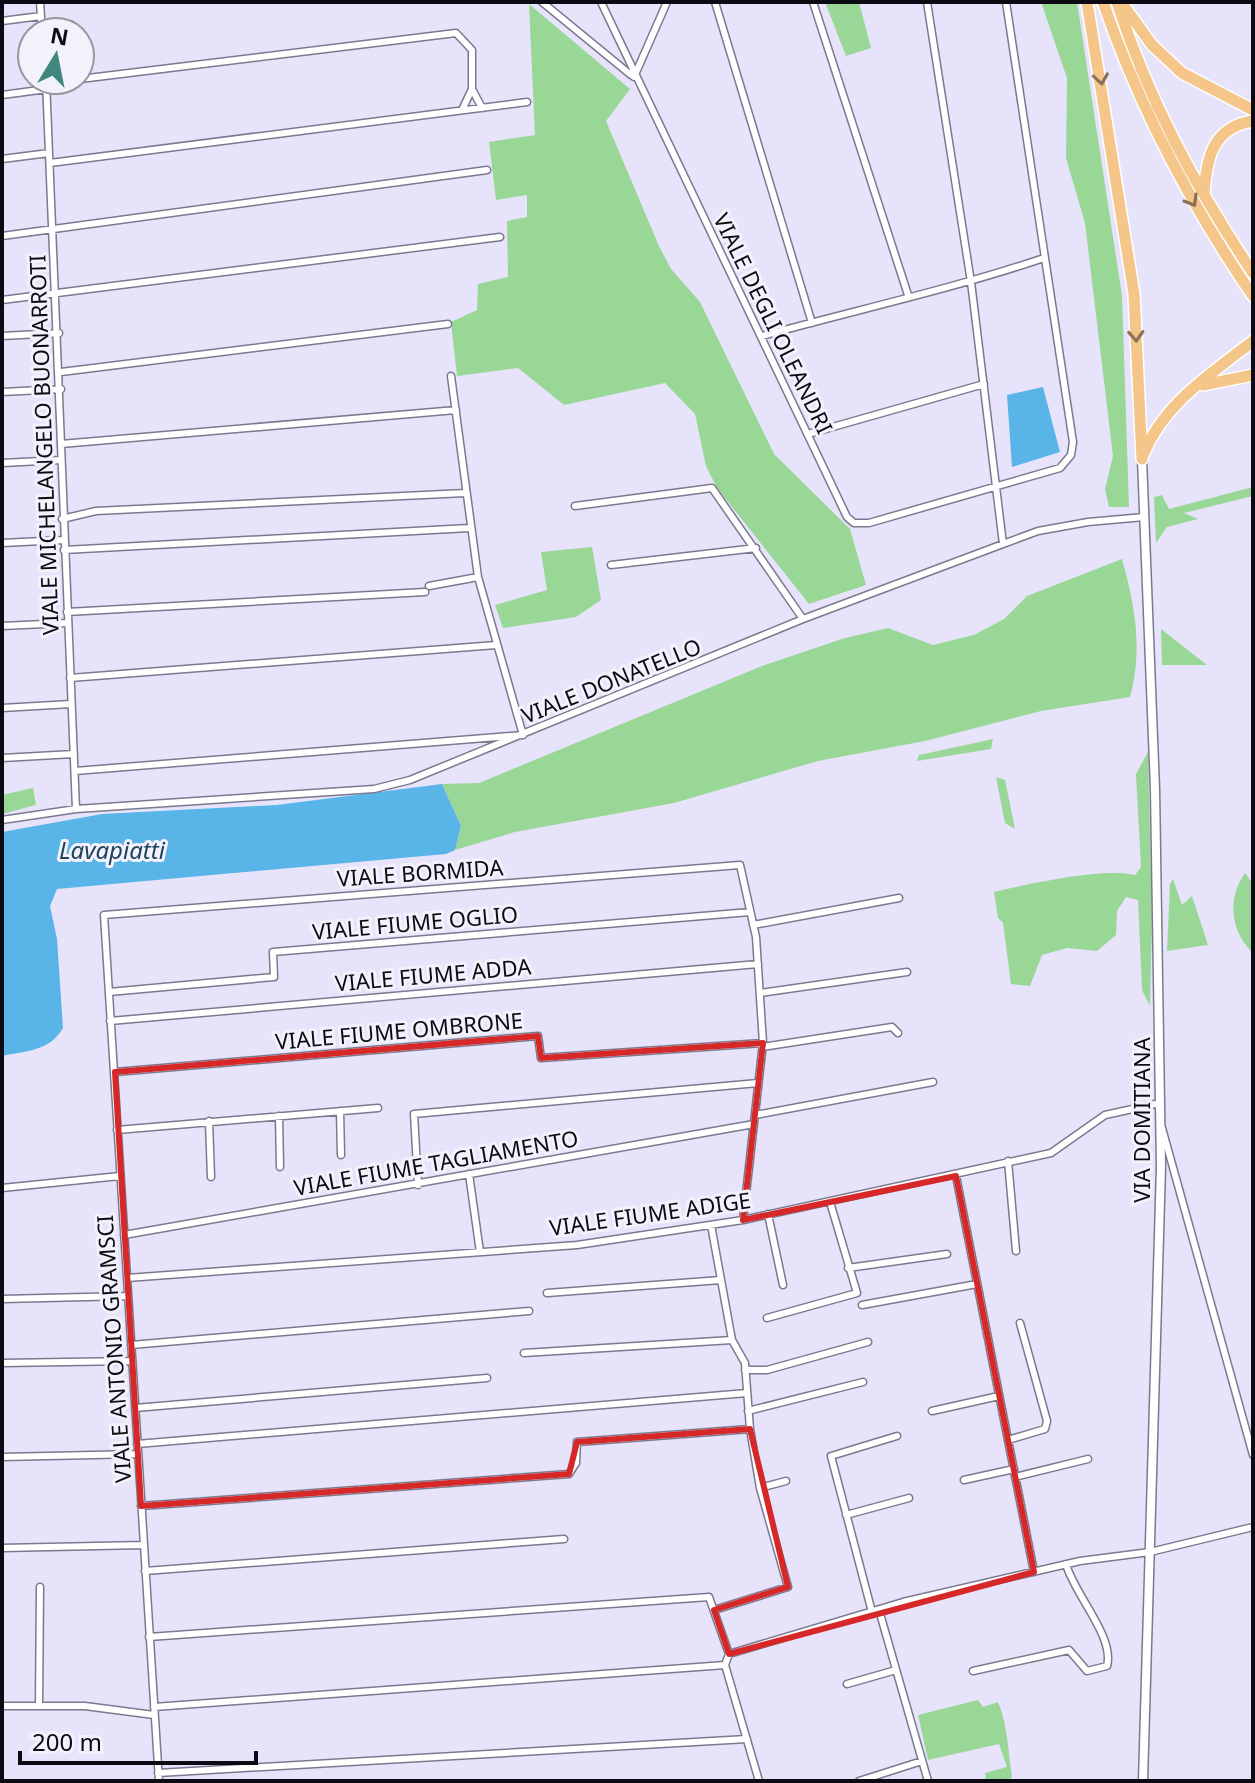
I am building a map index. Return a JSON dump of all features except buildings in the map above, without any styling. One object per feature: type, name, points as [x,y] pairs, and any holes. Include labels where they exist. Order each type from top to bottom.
[{"type":"highway","points":[[1087,2],[1134,294],[1142,459]]},
{"type":"highway","points":[[1103,2],[1117,44],[1164,147],[1211,233],[1253,296]]},
{"type":"highway","points":[[1119,2],[1152,45],[1182,73],[1253,110]]},
{"type":"highway","points":[[1119,2],[1167,129],[1253,273]]},
{"type":"highway","points":[[1204,195],[1208,156],[1213,143],[1240,123],[1253,121]]},
{"type":"highway","points":[[1142,459],[1154,428],[1194,387],[1253,341]]},
{"type":"highway","points":[[1194,387],[1253,375]]},
{"type":"street","points":[[40,2],[41,16]]},
{"type":"street","points":[[542,2],[634,77],[667,2]]},
{"type":"street","name":"VIALE DEGLI OLEANDRI","points":[[601,2],[634,77],[847,517],[854,523],[869,523],[996,484]]},
{"type":"street","points":[[715,2],[812,323]]},
{"type":"street","points":[[813,2],[908,295]]},
{"type":"street","points":[[927,2],[971,282],[1003,544]]},
{"type":"street","points":[[996,484],[1060,468],[1071,455],[1073,442],[1006,2]]},
{"type":"street","points":[[96,78],[456,33],[472,50],[472,89],[462,110]]},
{"type":"street","points":[[472,89],[482,108]]},
{"type":"street","name":"VIALE MICHELANGELO BUONARROTI","points":[[47,96],[61,372],[62,519],[76,809]]},
{"type":"street","points":[[50,163],[527,102]]},
{"type":"street","points":[[2,159],[49,153]]},
{"type":"street","points":[[2,236],[487,170]]},
{"type":"street","points":[[2,300],[500,237]]},
{"type":"street","points":[[762,336],[908,295],[971,282],[1044,258]]},
{"type":"street","points":[[61,372],[448,324]]},
{"type":"street","points":[[2,336],[59,333]]},
{"type":"street","points":[[75,771],[523,735],[478,577],[451,376]]},
{"type":"street","points":[[808,434],[984,384]]},
{"type":"street","points":[[2,392],[61,389]]},
{"type":"street","points":[[61,444],[456,410]]},
{"type":"street","name":"VIA DOMITIANA","points":[[1142,459],[1155,789],[1160,1103],[1143,1781]]},
{"type":"street","points":[[2,463],[61,460]]},
{"type":"street","points":[[575,506],[712,488],[803,619]]},
{"type":"street","points":[[62,519],[96,511],[465,493]]},
{"type":"street","name":"VIALE DONATELLO","points":[[2,820],[76,809],[374,789],[410,780],[803,619],[1038,531],[1144,517]]},
{"type":"street","points":[[64,550],[469,528]]},
{"type":"street","points":[[2,543],[63,540]]},
{"type":"street","points":[[611,565],[756,548]]},
{"type":"street","points":[[67,612],[427,589],[478,577]]},
{"type":"street","points":[[2,626],[67,623]]},
{"type":"street","points":[[70,678],[496,645]]},
{"type":"street","points":[[2,708],[71,704]]},
{"type":"street","points":[[2,758],[74,754]]},
{"type":"street","name":"VIALE BORMIDA","points":[[104,915],[740,865],[750,912]]},
{"type":"street","points":[[753,925],[899,898]]},
{"type":"street","points":[[743,1220],[763,1045],[758,964],[750,912]]},
{"type":"street","name":"VIALE FIUME OGLIO","points":[[109,992],[274,977],[273,952],[750,912]]},
{"type":"street","name":"VIALE ANTONIO GRAMSCI","points":[[104,915],[158,1777]]},
{"type":"street","name":"VIALE FIUME ADDA","points":[[110,1021],[758,964]]},
{"type":"street","points":[[760,993],[907,972]]},
{"type":"street","points":[[763,1045],[892,1027],[898,1033]]},
{"type":"street","name":"VIALE FIUME OMBRONE","points":[[115,1072],[538,1036],[541,1058],[763,1045]]},
{"type":"street","points":[[755,1115],[933,1082]]},
{"type":"street","points":[[418,1185],[414,1114],[758,1083]]},
{"type":"street","name":"VIALE FIUME ADIGE","points":[[127,1278],[577,1245],[743,1220],[1051,1153],[1105,1115],[1160,1103]]},
{"type":"street","points":[[117,1130],[378,1108]]},
{"type":"street","points":[[340,1111],[341,1155]]},
{"type":"street","points":[[279,1116],[280,1167]]},
{"type":"street","points":[[209,1121],[211,1177]]},
{"type":"street","points":[[1160,1121],[1253,1455]]},
{"type":"street","name":"VIALE FIUME TAGLIAMENTO","points":[[124,1235],[754,1124]]},
{"type":"street","points":[[1008,1161],[1016,1251]]},
{"type":"street","points":[[469,1174],[480,1252]]},
{"type":"street","points":[[2,1188],[120,1176]]},
{"type":"street","points":[[956,1176],[1034,1572]]},
{"type":"street","points":[[767,1318],[857,1293],[830,1202]]},
{"type":"street","points":[[768,1214],[783,1285]]},
{"type":"street","points":[[711,1225],[732,1340],[745,1370],[750,1429],[760,1488],[788,1587],[714,1610]]},
{"type":"street","points":[[848,1268],[947,1254]]},
{"type":"street","points":[[547,1293],[721,1280]]},
{"type":"street","points":[[862,1305],[977,1284]]},
{"type":"street","points":[[2,1299],[128,1296]]},
{"type":"street","points":[[131,1345],[529,1311]]},
{"type":"street","points":[[1008,1440],[1045,1429],[1047,1421],[1020,1323]]},
{"type":"street","points":[[524,1353],[732,1340]]},
{"type":"street","points":[[745,1370],[767,1370],[868,1342]]},
{"type":"street","points":[[2,1363],[132,1361]]},
{"type":"street","points":[[135,1408],[487,1378]]},
{"type":"street","points":[[748,1411],[863,1382]]},
{"type":"street","points":[[137,1444],[747,1393]]},
{"type":"street","points":[[932,1411],[999,1396]]},
{"type":"street","points":[[141,1506],[569,1474],[576,1463],[577,1442],[750,1429]]},
{"type":"street","points":[[897,1436],[831,1456],[846,1515],[928,1781]]},
{"type":"street","points":[[2,1457],[138,1454]]},
{"type":"street","points":[[964,1480],[1088,1459]]},
{"type":"street","points":[[760,1488],[786,1481]]},
{"type":"street","points":[[846,1515],[909,1498]]},
{"type":"street","points":[[729,1654],[875,1611],[1066,1564],[1150,1552],[1253,1527]]},
{"type":"street","points":[[145,1571],[564,1539]]},
{"type":"street","points":[[2,1548],[144,1545]]},
{"type":"street","points":[[973,1671],[1069,1650],[1087,1671],[1107,1666],[1108,1657],[1098,1625],[1070,1581],[1066,1564]]},
{"type":"street","points":[[39,1706],[40,1587]]},
{"type":"street","points":[[149,1637],[709,1597],[729,1654],[725,1665],[759,1781]]},
{"type":"street","points":[[2,1706],[85,1706],[154,1711],[725,1665]]},
{"type":"street","points":[[847,1684],[896,1670]]},
{"type":"street","points":[[158,1777],[747,1739]]},
{"type":"street","points":[[859,1781],[922,1761]]},
{"type":"highlighted area","points":[[538,1036],[541,1058],[763,1043],[743,1220],[956,1176],[1034,1572],[729,1654],[714,1610],[788,1587],[750,1429],[577,1442],[569,1474],[141,1506],[115,1072]]},
{"type":"green space","points":[[825,2],[859,2],[871,48],[846,56]]},
{"type":"green space","points":[[1041,2],[1077,2],[1122,296],[1129,507],[1109,507],[1105,489],[1113,456],[1085,223],[1066,158],[1067,78]]},
{"type":"green space","points":[[529,4],[630,89],[606,121],[659,246],[671,269],[700,302],[774,454],[850,529],[866,585],[809,604],[717,488],[706,466],[695,414],[665,383],[564,405],[518,368],[457,376],[451,322],[477,310],[478,284],[508,277],[507,221],[527,217],[527,195],[496,200],[489,142],[535,135]]},
{"type":"green space","points":[[1253,487],[1253,496],[1184,513],[1198,519],[1167,527],[1156,543],[1154,497],[1162,495],[1169,509]]},
{"type":"green space","points":[[592,547],[601,600],[576,617],[503,628],[495,605],[547,590],[541,552]]},
{"type":"green space","points":[[1122,559],[1131,594],[1137,645],[1130,697],[1041,711],[925,741],[818,761],[674,803],[515,832],[455,850],[461,826],[442,784],[479,783],[762,666],[845,638],[888,628],[933,645],[974,635],[1004,619],[1027,596]]},
{"type":"green space","points":[[1161,629],[1207,665],[1162,665]]},
{"type":"green space","points":[[993,739],[991,749],[917,761],[919,755]]},
{"type":"green space","points":[[1148,752],[1152,918],[1150,1006],[1142,990],[1138,900],[1126,897],[1117,911],[1116,935],[1097,951],[1067,948],[1042,955],[1030,986],[1011,984],[1003,923],[998,918],[994,892],[1086,875],[1135,875],[1141,867],[1136,774]]},
{"type":"green space","points":[[996,777],[1005,780],[1015,829],[1005,823]]},
{"type":"green space","points":[[33,788],[36,805],[2,814],[2,795]]},
{"type":"green space","points":[[1245,873],[1253,884],[1253,953],[1240,935],[1234,914],[1235,893]]},
{"type":"green space","points":[[1173,879],[1182,905],[1192,896],[1208,945],[1167,951],[1170,884]]},
{"type":"green space","points":[[978,1700],[983,1707],[998,1702],[1007,1739],[1012,1777],[1009,1781],[986,1781],[985,1773],[1007,1767],[999,1744],[928,1760],[918,1715]]},
{"type":"water","points":[[1043,387],[1060,452],[1012,467],[1007,395]]},
{"type":"water","name":"Lavapiatti","points":[[442,784],[461,826],[455,850],[446,854],[57,889],[50,906],[57,939],[63,1028],[44,1046],[2,1056],[2,832],[102,814],[277,805]]}]
